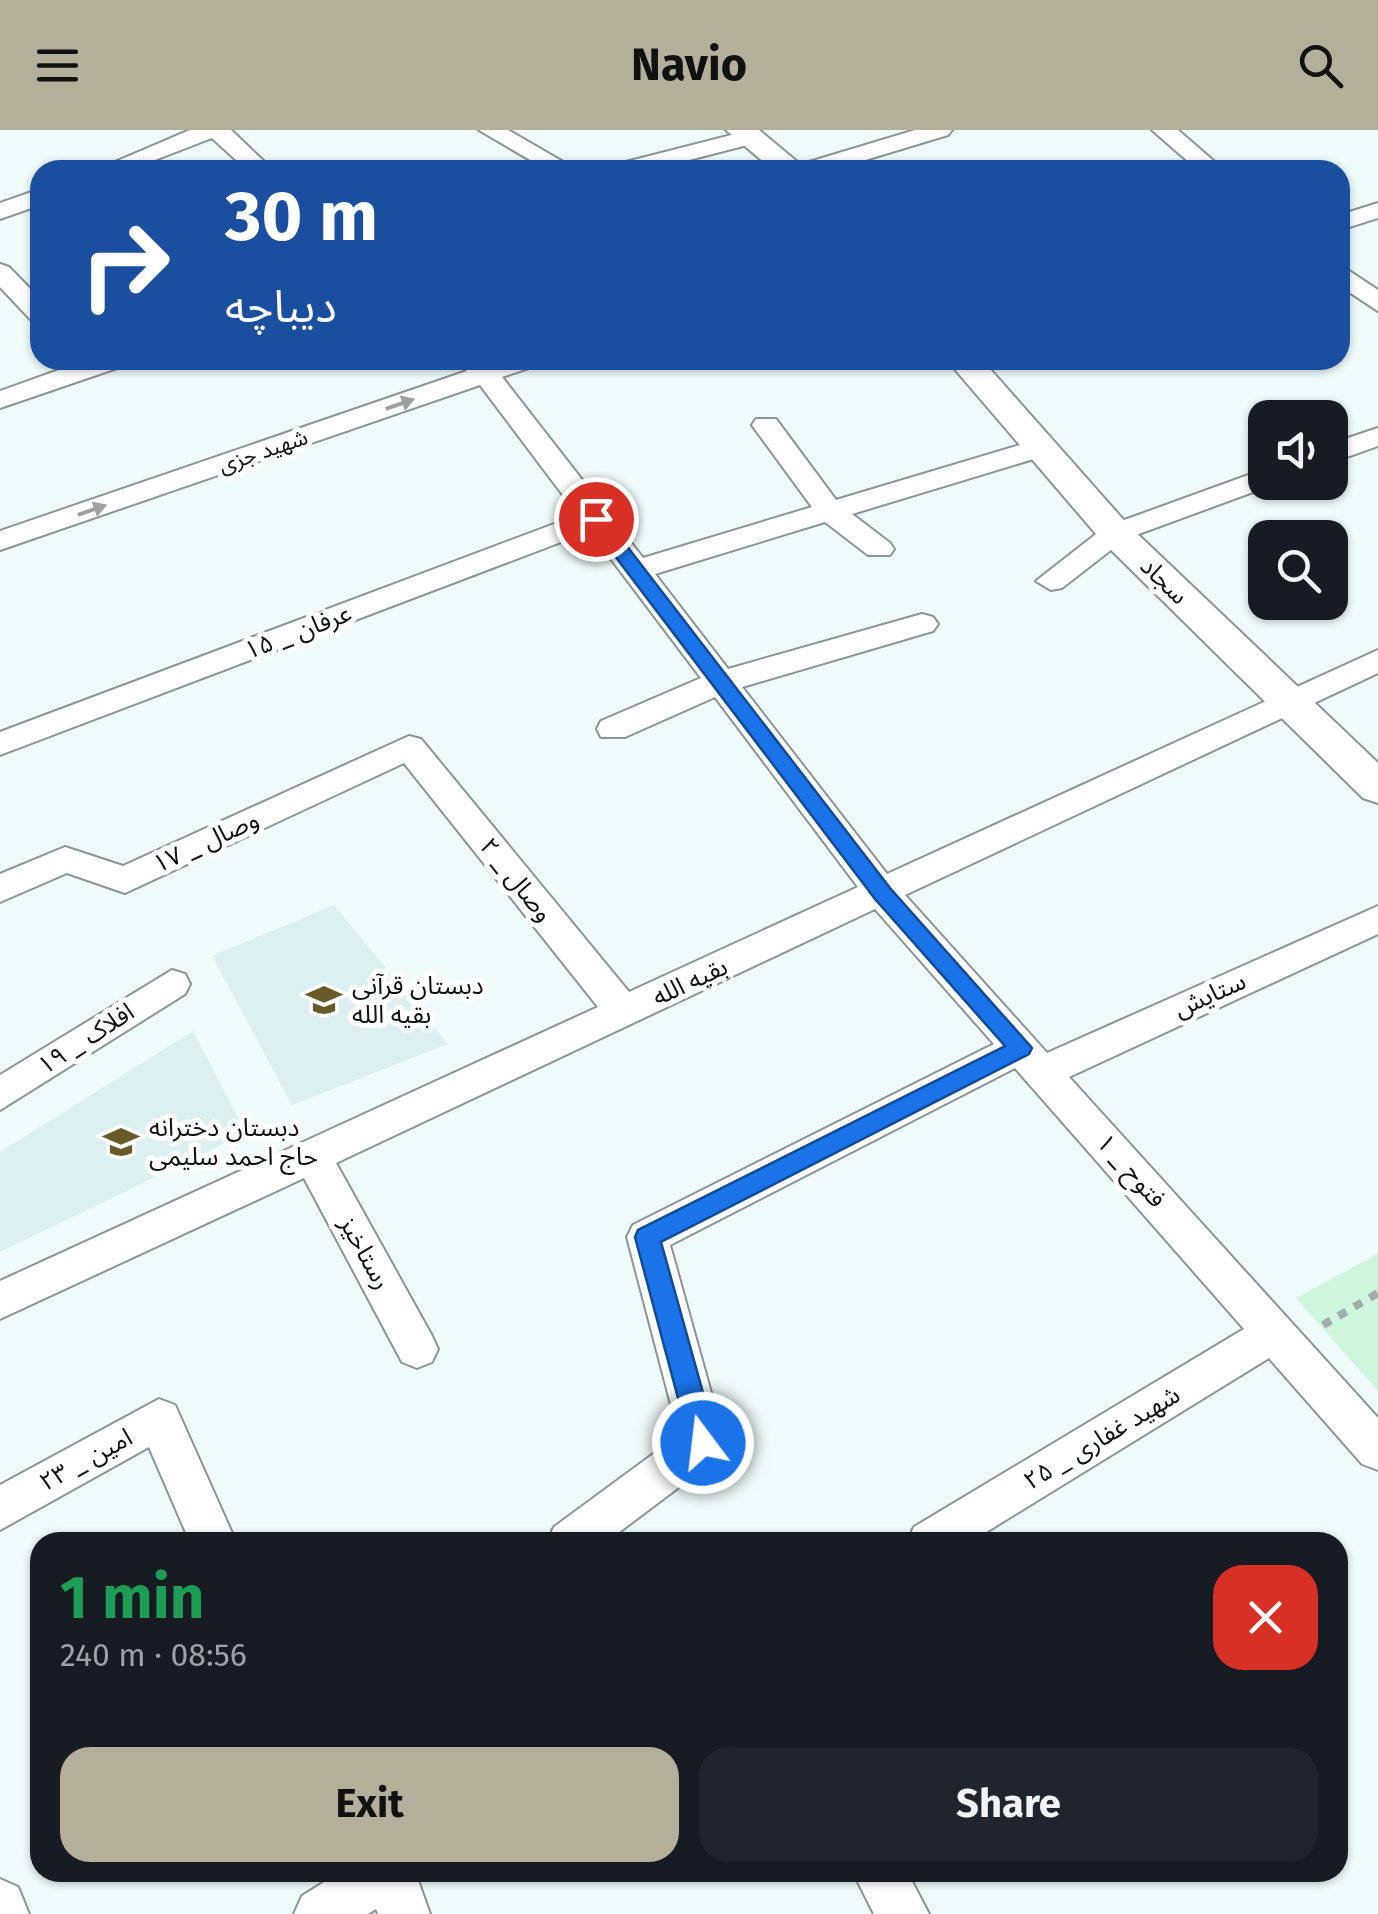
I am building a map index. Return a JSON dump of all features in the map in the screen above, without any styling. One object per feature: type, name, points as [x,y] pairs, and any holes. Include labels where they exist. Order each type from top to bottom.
[{"type":"street","points":[[134,160],[214,130],[249,160]]},
{"type":"street","points":[[491,130],[546,160]]},
{"type":"street","points":[[840,160],[940,130]]},
{"type":"street","points":[[1164,130],[1200,160]]},
{"type":"street","points":[[656,160],[746,134],[779,160]]},
{"type":"street","points":[[0,212],[30,200]]},
{"type":"street","points":[[1350,220],[1378,210]]},
{"type":"street","points":[[1350,282],[1378,303]]},
{"type":"street","points":[[5,284],[30,305]]},
{"type":"street","points":[[0,400],[86,370]]},
{"type":"street","name":"شهید جزی","points":[[0,541],[470,370]]},
{"type":"street","name":"فتوح _ ۱","points":[[480,370],[882,893],[1378,1450]]},
{"type":"street","name":"سجاد","points":[[973,370],[1115,533],[1378,788]]},
{"type":"street","points":[[766,425],[829,512],[879,549]]},
{"type":"street","points":[[1348,447],[1378,436]]},
{"type":"street","points":[[636,570],[1040,448]]},
{"type":"street","points":[[1051,580],[1115,533],[1248,484]]},
{"type":"street","name":"عرفان _ ۱۵","points":[[0,744],[596,519]]},
{"type":"street","points":[[613,730],[721,682],[922,624]]},
{"type":"street","name":"بقیه الله","points":[[0,1301],[1378,660]]},
{"type":"street","name":"وصال _ ۱۷","points":[[0,889],[65,860],[125,880],[409,747]]},
{"type":"street","name":"وصال _ ۲","points":[[409,747],[624,1013]]},
{"type":"street","name":"ستایش","points":[[583,1532],[703,1443],[647,1237],[1031,1060],[1378,919]]},
{"type":"street","name":"افلاک _ ۱۹","points":[[0,1095],[172,984]]},
{"type":"street","name":"رستاخیز","points":[[312,1156],[418,1348]]},
{"type":"street","name":"شهید غفاری _ ۲۵","points":[[946,1532],[1274,1333]]},
{"type":"street","name":"امین _ ۲۳","points":[[0,1508],[159,1419],[210,1532]]},
{"type":"street","points":[[320,1914],[373,1882]]},
{"type":"street","points":[[393,1882],[404,1914]]},
{"type":"street","points":[[884,1882],[903,1914]]},
{"type":"street","points":[[0,1906],[4,1914]]},
{"type":"path","points":[[1331,1340],[1319,1328],[1378,1293]]},
{"type":"shaded area","name":"دبستان قرآنی بقیه الله","points":[[334,905],[448,1044],[292,1105],[212,956]]},
{"type":"shaded area","name":"دبستان دخترانه حاج احمد سلیمی","points":[[193,1031],[246,1133],[0,1252],[0,1152]]},
{"type":"green space","points":[[1378,1254],[1378,1391],[1296,1298]]},
{"type":"place","name":"دبستان قرآنی بقیه الله","points":[[324,1000]]},
{"type":"place","name":"دبستان دخترانه حاج احمد سلیمی","points":[[121,1142]]},
{"type":"route","points":[[596,519],[882,893],[1020,1048],[647,1237],[703,1443]]}]
